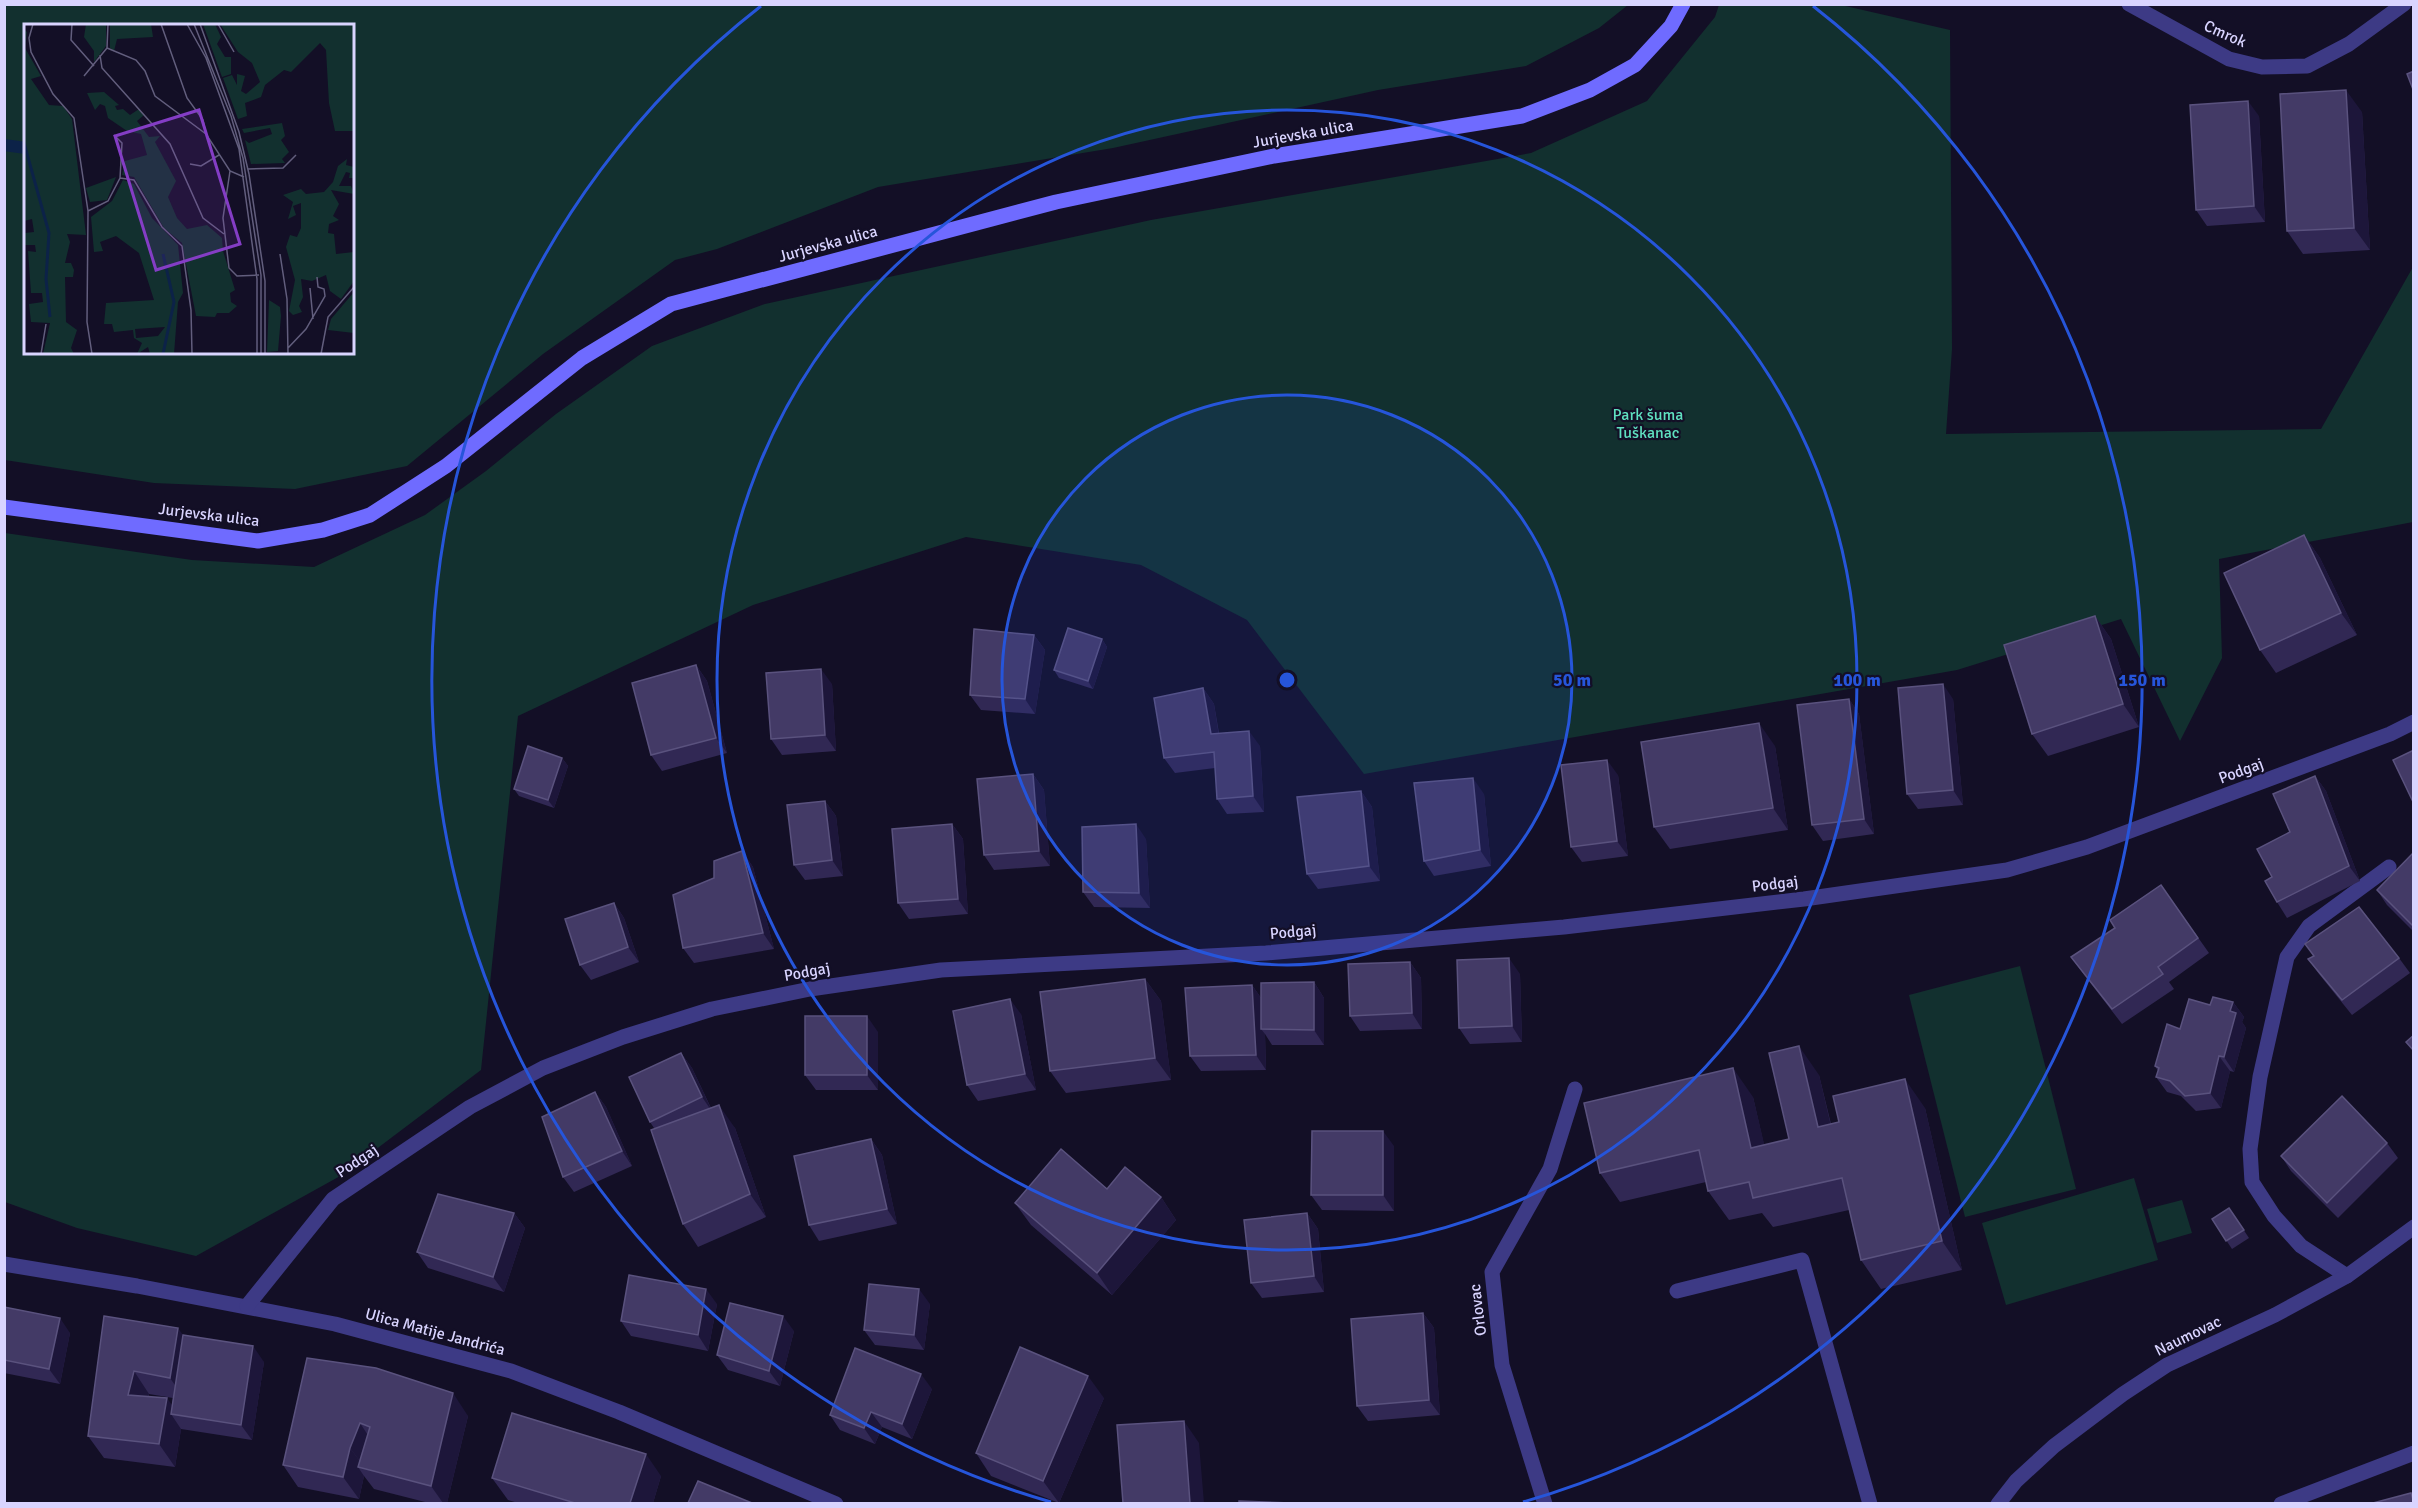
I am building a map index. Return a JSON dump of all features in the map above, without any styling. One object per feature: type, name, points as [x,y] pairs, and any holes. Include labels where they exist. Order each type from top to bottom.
[{"type":"street","name":"Jurjevska ulica","points":[[4,507],[258,541],[323,530],[370,515],[446,466],[582,358],[671,304],[1056,202],[1274,156],[1522,116],[1590,90],[1635,65],[1671,26],[1683,4]]},
{"type":"street","name":"Cmrok","points":[[2129,4],[2229,59],[2262,67],[2307,66],[2349,44],[2404,4]]},
{"type":"street","name":"Podgaj","points":[[247,1306],[333,1199],[470,1107],[543,1068],[623,1036],[712,1009],[810,989],[941,970],[1266,952],[1564,927],[1804,899],[2007,870],[2087,848],[2390,734],[2414,722]]},
{"type":"street","points":[[2347,1276],[2301,1246],[2274,1216],[2252,1182],[2250,1149],[2260,1077],[2287,957],[2310,926],[2389,867]]},
{"type":"street","name":"Orlovac","points":[[1545,1503],[1502,1365],[1491,1272],[1550,1169],[1575,1089]]},
{"type":"street","name":"Naumovac","points":[[1998,1503],[2016,1481],[2054,1446],[2123,1394],[2167,1365],[2275,1315],[2347,1276],[2414,1227]]},
{"type":"street","points":[[1677,1291],[1802,1260],[1870,1503]]},
{"type":"street","name":"Ulica Matije Jandrića","points":[[4,1264],[247,1306],[336,1324],[511,1371],[619,1412],[836,1503]]},
{"type":"street","points":[[2281,1503],[2414,1453]]},
{"type":"green space","points":[[5,4],[1628,5],[1599,28],[1526,66],[1378,90],[1113,148],[878,187],[717,249],[675,260],[543,354],[407,466],[295,489],[154,483],[5,460]]},
{"type":"green space","name":"Park šuma Tuškanac","points":[[1719,5],[1841,5],[1950,30],[1952,349],[1946,434],[2321,429],[2413,267],[2413,522],[2219,559],[2222,658],[2180,741],[2121,619],[1957,670],[1364,774],[1247,620],[1141,565],[966,537],[753,605],[518,716],[481,1070],[342,1175],[196,1256],[77,1228],[5,1202],[5,533],[192,560],[314,567],[425,515],[486,471],[556,414],[652,346],[765,304],[1151,220],[1531,153],[1647,101],[1715,17]]},
{"type":"green space","points":[[2020,966],[2076,1189],[1965,1217],[1909,995]]},
{"type":"green space","points":[[2134,1178],[2158,1260],[2006,1305],[1982,1223]]},
{"type":"green space","points":[[2182,1200],[2192,1233],[2157,1243],[2147,1209]]},
{"type":"building","points":[[2414,71],[2414,92],[2407,74]]},
{"type":"building","points":[[2346,90],[2354,228],[2287,231],[2280,94]]},
{"type":"building","points":[[2248,101],[2254,206],[2196,210],[2190,105]]},
{"type":"building","points":[[2304,535],[2341,613],[2260,650],[2224,573]]},
{"type":"building","points":[[2095,616],[2123,704],[2032,734],[2004,645]]},
{"type":"building","points":[[1068,628],[1102,639],[1088,681],[1054,670]]},
{"type":"building","points":[[974,629],[1034,635],[1025,699],[970,695]]},
{"type":"building","points":[[696,665],[716,738],[651,755],[632,683]]},
{"type":"building","points":[[821,669],[825,735],[771,739],[766,673]]},
{"type":"building","points":[[1943,684],[1953,790],[1907,794],[1898,688]]},
{"type":"building","points":[[1203,688],[1211,734],[1249,731],[1253,796],[1217,799],[1214,752],[1164,758],[1154,698]]},
{"type":"building","points":[[1849,699],[1864,819],[1812,825],[1797,705]]},
{"type":"building","points":[[1759,723],[1773,808],[1654,827],[1641,742]]},
{"type":"building","points":[[528,746],[562,758],[548,800],[514,789]]},
{"type":"building","points":[[2414,750],[2414,804],[2393,760]]},
{"type":"building","points":[[1607,760],[1617,841],[1571,847],[1561,765]]},
{"type":"building","points":[[1033,774],[1039,851],[984,855],[977,779]]},
{"type":"building","points":[[2315,776],[2349,866],[2277,902],[2265,881],[2272,877],[2257,849],[2290,832],[2273,794]]},
{"type":"building","points":[[1473,778],[1480,850],[1424,861],[1414,783]]},
{"type":"building","points":[[1361,791],[1369,866],[1307,874],[1297,797]]},
{"type":"building","points":[[825,801],[832,860],[794,865],[787,805]]},
{"type":"building","points":[[952,824],[958,899],[898,903],[892,829]]},
{"type":"building","points":[[1136,824],[1139,893],[1083,892],[1082,827]]},
{"type":"building","points":[[742,851],[763,933],[683,948],[673,895],[714,878],[714,861]]},
{"type":"building","points":[[2414,854],[2414,927],[2377,890]]},
{"type":"building","points":[[2161,885],[2198,938],[2158,967],[2163,974],[2112,1009],[2071,957],[2115,928],[2110,920]]},
{"type":"building","points":[[614,903],[628,947],[580,965],[565,919]]},
{"type":"building","points":[[2359,907],[2399,958],[2342,1000],[2308,959],[2314,956],[2305,944]]},
{"type":"building","points":[[1509,958],[1512,1026],[1459,1028],[1457,960]]},
{"type":"building","points":[[1410,962],[1412,1013],[1350,1016],[1348,964]]},
{"type":"building","points":[[1145,979],[1155,1058],[1050,1071],[1040,992]]},
{"type":"building","points":[[1314,982],[1314,1030],[1261,1029],[1261,983]]},
{"type":"building","points":[[1252,985],[1256,1055],[1190,1056],[1185,988]]},
{"type":"building","points":[[2213,997],[2233,1002],[2230,1011],[2236,1013],[2224,1057],[2219,1056],[2210,1093],[2185,1096],[2170,1081],[2156,1077],[2159,1068],[2155,1066],[2167,1024],[2180,1029],[2189,999],[2210,1005]]},
{"type":"building","points":[[1010,999],[1025,1074],[967,1085],[953,1011]]},
{"type":"building","points":[[805,1016],[867,1016],[867,1075],[805,1075]]},
{"type":"building","points":[[2414,1035],[2414,1051],[2406,1042]]},
{"type":"building","points":[[1799,1046],[1818,1127],[1839,1122],[1833,1096],[1905,1079],[1942,1241],[1861,1260],[1842,1178],[1753,1198],[1749,1182],[1708,1191],[1699,1150],[1600,1173],[1584,1103],[1733,1068],[1751,1148],[1789,1139],[1769,1053]]},
{"type":"building","points":[[681,1053],[702,1097],[650,1122],[629,1077]]},
{"type":"building","points":[[595,1092],[622,1151],[563,1177],[542,1117]]},
{"type":"building","points":[[2342,1096],[2387,1143],[2327,1203],[2281,1156]]},
{"type":"building","points":[[719,1105],[750,1194],[683,1224],[651,1130]]},
{"type":"building","points":[[1312,1131],[1383,1131],[1383,1195],[1311,1195]]},
{"type":"building","points":[[871,1139],[887,1209],[809,1225],[794,1156]]},
{"type":"building","points":[[1061,1149],[1107,1189],[1125,1167],[1161,1197],[1097,1273],[1015,1203]]},
{"type":"building","points":[[438,1194],[514,1213],[493,1277],[417,1252]]},
{"type":"building","points":[[2229,1208],[2244,1230],[2226,1241],[2212,1219]]},
{"type":"building","points":[[1307,1213],[1314,1276],[1251,1283],[1244,1220]]},
{"type":"building","points":[[629,1275],[706,1289],[698,1335],[621,1321]]},
{"type":"building","points":[[869,1284],[919,1289],[914,1335],[864,1330]]},
{"type":"building","points":[[730,1303],[783,1316],[769,1371],[717,1355]]},
{"type":"building","points":[[4,1307],[60,1318],[49,1369],[4,1360]]},
{"type":"building","points":[[1423,1313],[1429,1400],[1357,1406],[1351,1319]]},
{"type":"building","points":[[104,1316],[178,1328],[170,1378],[134,1371],[128,1395],[167,1398],[159,1444],[88,1436]]},
{"type":"building","points":[[183,1335],[253,1346],[241,1425],[171,1414]]},
{"type":"building","points":[[1020,1347],[1088,1376],[1043,1481],[976,1453]]},
{"type":"building","points":[[855,1348],[921,1374],[902,1424],[871,1412],[864,1428],[830,1415]]},
{"type":"building","points":[[307,1358],[376,1368],[453,1393],[431,1486],[358,1467],[370,1427],[360,1423],[350,1448],[343,1477],[283,1465]]},
{"type":"building","points":[[512,1413],[646,1454],[630,1503],[575,1503],[492,1478]]},
{"type":"building","points":[[1184,1421],[1190,1503],[1123,1503],[1117,1425]]},
{"type":"building","points":[[698,1481],[752,1503],[688,1503]]},
{"type":"building","points":[[2411,1493],[2414,1503],[2373,1503]]},
{"type":"building","points":[[1239,1501],[1291,1503],[1239,1503]]},
{"type":"waterway","points":[[4,145],[24,148]]}]
